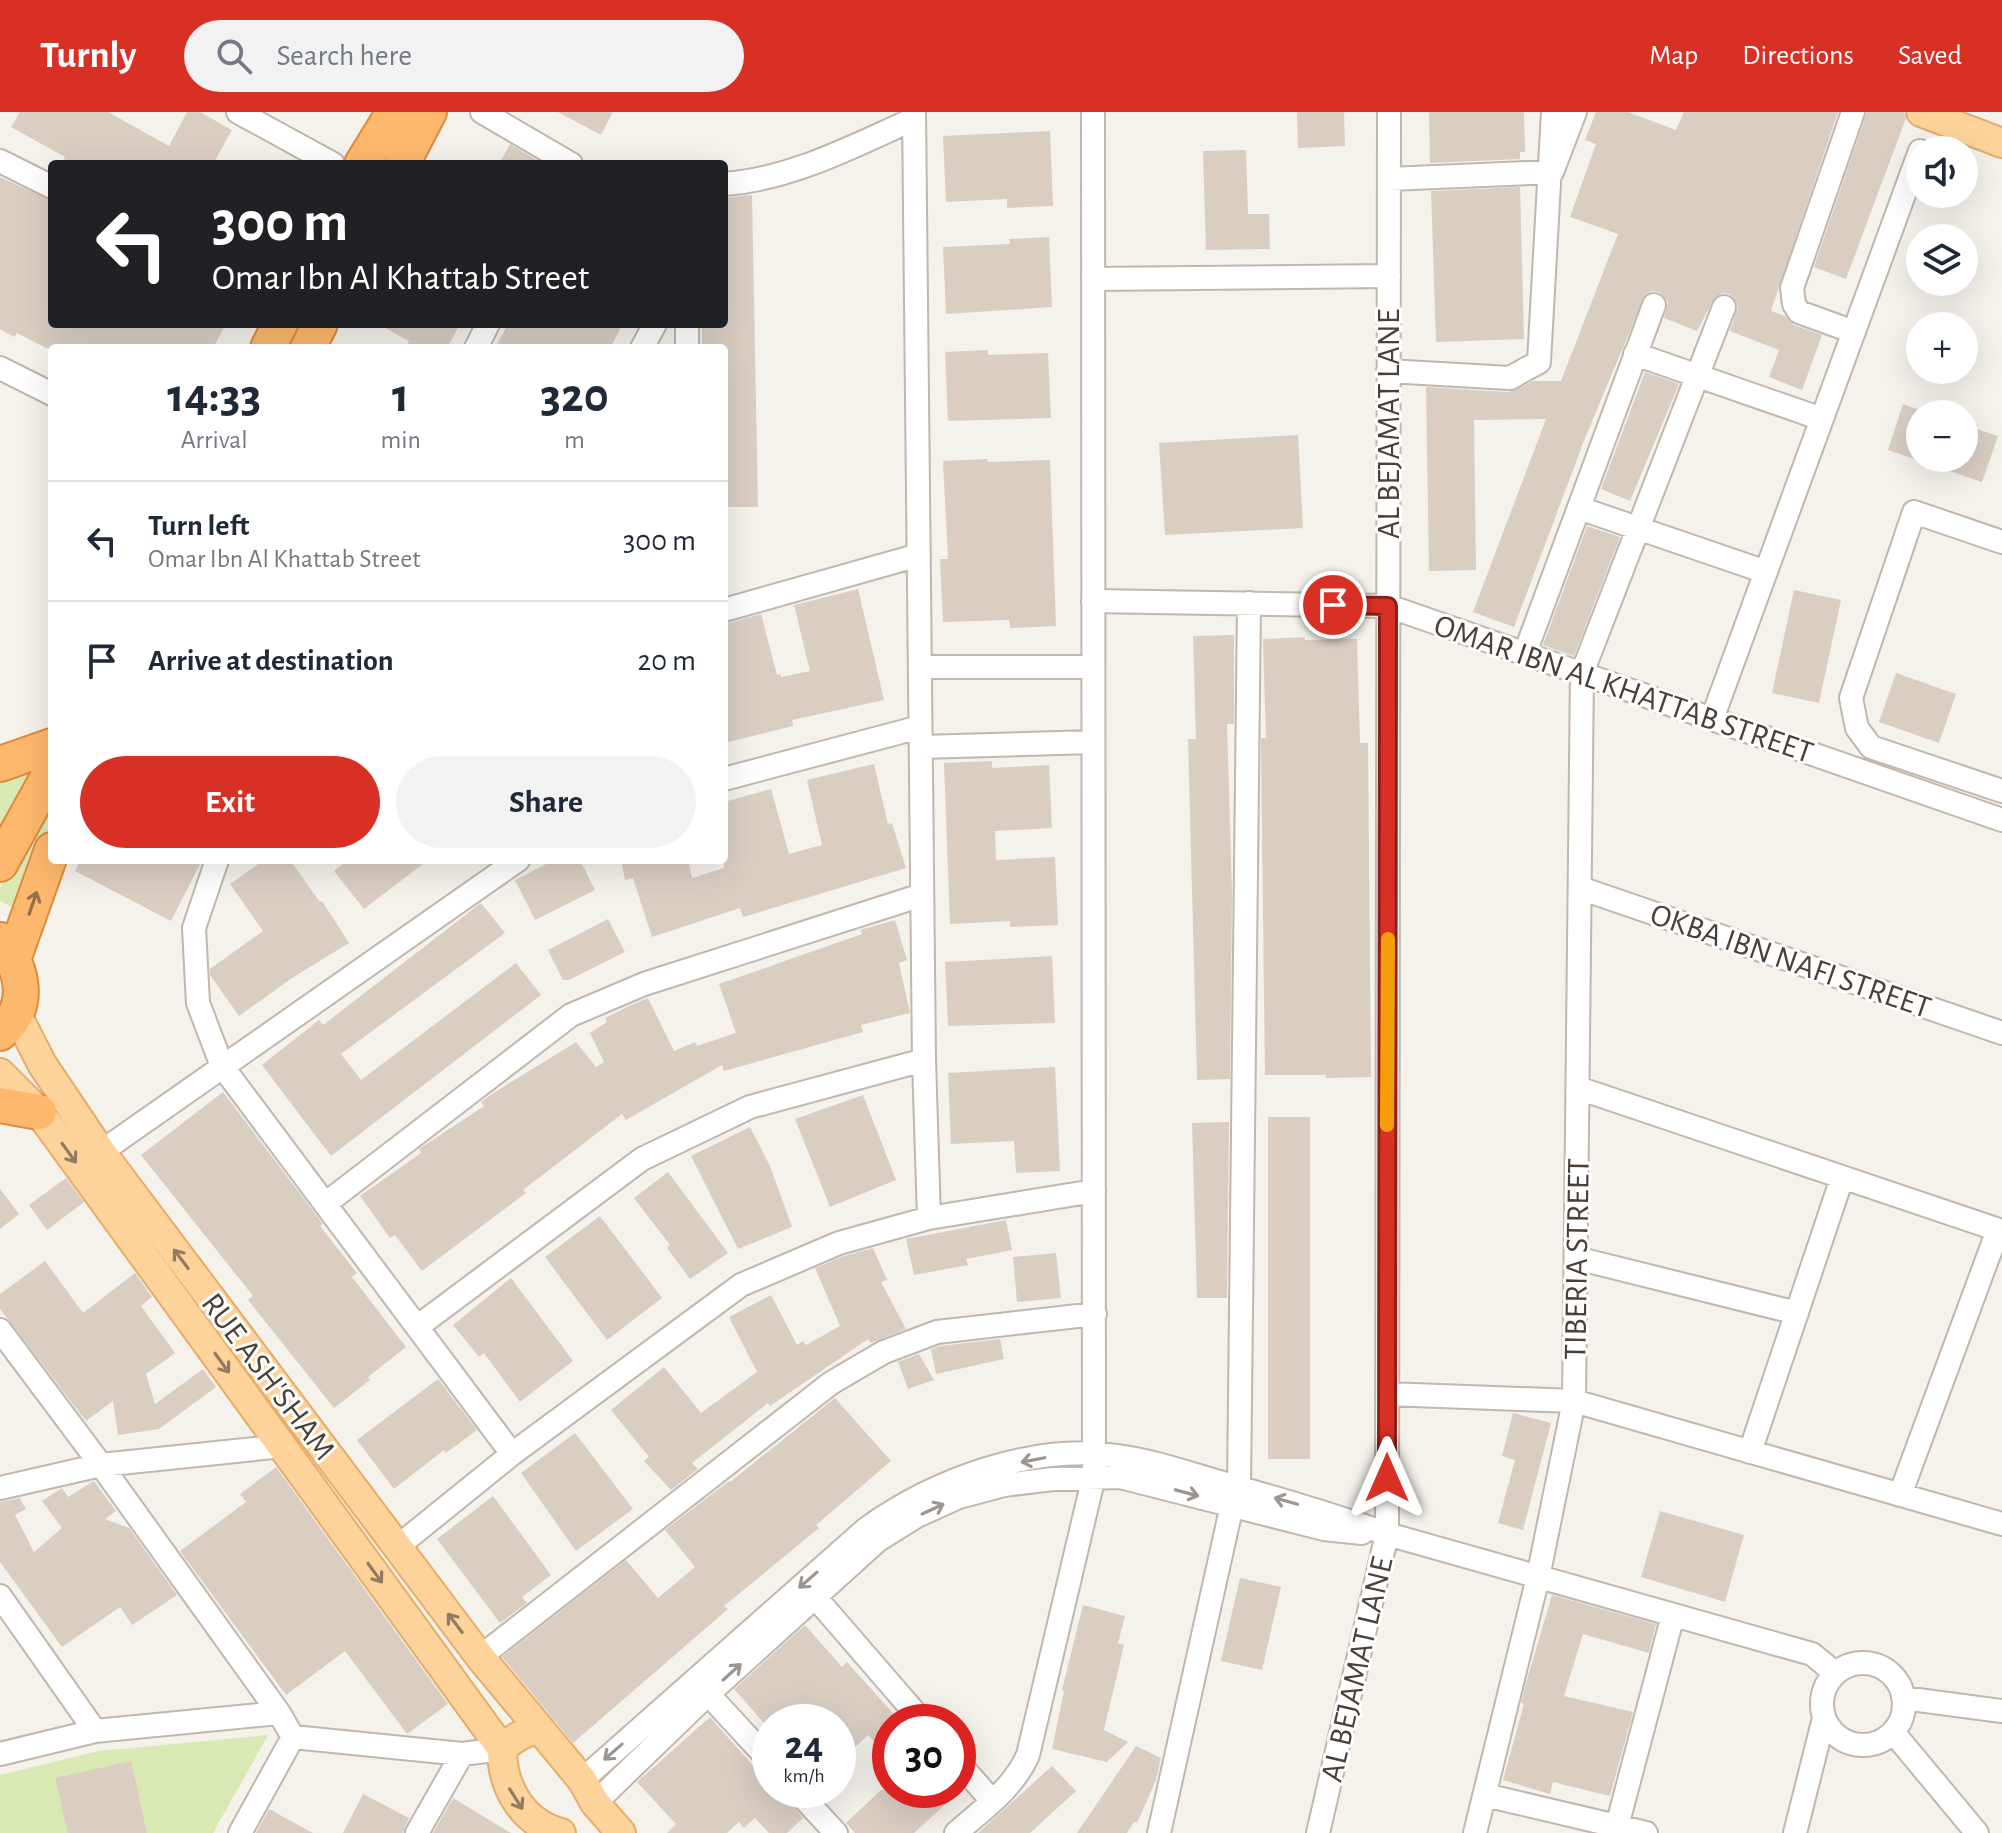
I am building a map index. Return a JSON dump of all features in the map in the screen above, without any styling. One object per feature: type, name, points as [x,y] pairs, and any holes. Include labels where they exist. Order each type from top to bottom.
[{"type":"highway","points":[[364,160],[394,112]]},
{"type":"highway","points":[[404,160],[429,112]]},
{"type":"highway","points":[[0,764],[48,747]]},
{"type":"highway","points":[[0,864],[48,777]]},
{"type":"highway","points":[[8,1023],[21,995],[21,976],[7,949],[48,859]]},
{"type":"highway","points":[[0,1105],[39,1112]]},
{"type":"main road","points":[[1927,114],[2002,143]]},
{"type":"main road","name":"RUE ASH'SHAM","points":[[8,1023],[42,1064],[101,1152],[480,1657],[588,1791]]},
{"type":"main road","name":"RUE ASH'SHAM","points":[[0,1073],[39,1112],[502,1749]]},
{"type":"main road","points":[[539,1728],[519,1735],[502,1749],[502,1765],[507,1785],[525,1812],[541,1826],[561,1833]]},
{"type":"main road","points":[[578,1833],[591,1817],[588,1791]]},
{"type":"main road","points":[[588,1791],[621,1833]]},
{"type":"street","points":[[238,112],[326,160]]},
{"type":"street","points":[[482,112],[563,160]]},
{"type":"street","points":[[956,1833],[1015,1779],[1028,1755],[1094,1465],[1093,112]]},
{"type":"street","name":"AL BEJAMAT LANE","points":[[1318,1833],[1387,1534],[1389,112]]},
{"type":"street","points":[[1388,371],[1510,378],[1539,362],[1553,112]]},
{"type":"street","points":[[1552,172],[1575,112]]},
{"type":"street","points":[[1853,112],[1792,288],[1794,304],[1799,312],[1854,332]]},
{"type":"street","points":[[1923,136],[1927,114]]},
{"type":"street","points":[[728,184],[753,182],[809,165],[914,116],[924,1060],[929,1218]]},
{"type":"street","points":[[0,161],[48,185]]},
{"type":"street","points":[[1389,179],[1552,172]]},
{"type":"street","points":[[1712,719],[1906,189]]},
{"type":"street","points":[[1093,279],[1389,276]]},
{"type":"street","points":[[1525,653],[1654,305]]},
{"type":"street","points":[[1582,673],[1724,307]]},
{"type":"street","points":[[1635,354],[1822,419]]},
{"type":"street","points":[[0,368],[48,392]]},
{"type":"street","points":[[1579,508],[1766,572]]},
{"type":"street","points":[[2002,542],[1914,512],[1851,698],[1857,728],[1871,747],[2002,791]]},
{"type":"street","points":[[728,609],[919,555]]},
{"type":"street","name":"OMAR IBN AL KHATTAB STREET","points":[[1093,601],[1388,606],[2002,820]]},
{"type":"street","points":[[1159,1833],[1236,1496],[1249,603]]},
{"type":"street","points":[[920,667],[1093,667]]},
{"type":"street","name":"TIBERIA STREET","points":[[1475,1833],[1538,1577],[1574,1401],[1582,673]]},
{"type":"street","points":[[728,778],[921,737],[1093,742]]},
{"type":"street","points":[[216,864],[194,928],[198,1003],[222,1066],[512,1454]]},
{"type":"street","points":[[101,1152],[512,864]]},
{"type":"street","name":"OKBA IBN NAFI STREET","points":[[1580,888],[2002,1033]]},
{"type":"street","points":[[325,1204],[571,1015],[644,984],[922,895]]},
{"type":"street","points":[[417,1327],[642,1159],[750,1107],[924,1060]]},
{"type":"street","points":[[1578,1088],[2000,1231],[1900,1495]]},
{"type":"street","points":[[1750,1452],[1842,1178]]},
{"type":"street","points":[[397,1547],[512,1454],[741,1285],[839,1243],[929,1218],[1094,1191]]},
{"type":"street","points":[[1576,1258],[1797,1313]]},
{"type":"street","points":[[480,1657],[831,1383],[884,1352],[937,1332],[1095,1314]]},
{"type":"street","points":[[0,1330],[101,1465],[279,1713],[293,1737]]},
{"type":"street","points":[[1387,1394],[1574,1401],[2002,1524]]},
{"type":"street","points":[[0,1488],[101,1465],[283,1446]]},
{"type":"street","points":[[588,1791],[854,1539],[890,1512],[915,1497],[965,1476],[1031,1459],[1094,1465]]},
{"type":"street","points":[[588,1791],[708,1694],[877,1541],[937,1506],[1004,1485],[1094,1465],[1138,1459],[1324,1529],[1387,1534],[1812,1654],[1835,1673]]},
{"type":"street","points":[[0,1596],[95,1731]]},
{"type":"street","points":[[815,1597],[907,1704]]},
{"type":"street","points":[[1617,1826],[1673,1615]]},
{"type":"street","points":[[1795,1833],[1824,1718],[1823,1694],[1835,1673],[1846,1666],[1870,1664],[1892,1675],[1903,1698],[1903,1710],[1893,1732],[1882,1740],[1868,1744],[1854,1744],[1842,1739],[1831,1730],[1824,1718]]},
{"type":"street","points":[[708,1694],[752,1742]]},
{"type":"street","points":[[1903,1698],[2002,1711]]},
{"type":"street","points":[[0,1754],[95,1731],[279,1713]]},
{"type":"street","points":[[1893,1732],[1967,1828]]},
{"type":"street","points":[[293,1737],[462,1754],[502,1749]]},
{"type":"street","points":[[240,1833],[293,1737]]},
{"type":"street","points":[[417,1833],[462,1754]]},
{"type":"street","points":[[976,1783],[992,1801]]},
{"type":"street","points":[[1485,1795],[1646,1833]]},
{"type":"street","points":[[813,1808],[836,1833]]},
{"type":"green space","points":[[42,760],[0,826],[0,774]]},
{"type":"green space","points":[[48,803],[48,835],[21,912],[0,901],[0,888]]},
{"type":"green space","points":[[268,1735],[213,1833],[0,1833],[0,1775],[99,1751]]},
{"type":"building","points":[[20,112],[108,112],[169,146],[187,112],[200,112],[232,130],[215,160],[64,160],[65,157],[11,127]]},
{"type":"building","points":[[558,112],[613,112],[601,135]]},
{"type":"building","points":[[1297,112],[1344,112],[1345,146],[1298,148]]},
{"type":"building","points":[[1429,112],[1524,112],[1525,152],[1520,152],[1520,159],[1430,163]]},
{"type":"building","points":[[1596,112],[1628,112],[1676,130],[1684,112],[1838,112],[1771,311],[1785,316],[1794,325],[1822,335],[1802,390],[1769,377],[1779,350],[1730,331],[1738,306],[1730,294],[1715,297],[1697,331],[1664,318],[1668,302],[1660,292],[1651,291],[1645,295],[1585,438],[1514,627],[1473,612],[1546,419],[1474,420],[1476,570],[1429,571],[1426,387],[1509,392],[1533,381],[1561,381],[1618,234],[1570,217],[1596,144],[1585,140]]},
{"type":"building","points":[[1867,112],[1904,112],[1906,118],[1846,279],[1814,267]]},
{"type":"building","points":[[1050,131],[1053,206],[1007,208],[1007,199],[946,202],[943,136]]},
{"type":"building","points":[[510,144],[536,160],[501,160]]},
{"type":"building","points":[[1246,150],[1248,214],[1269,214],[1270,249],[1206,250],[1203,151]]},
{"type":"building","points":[[0,177],[48,199],[48,328],[224,328],[215,344],[48,344],[48,348],[17,333],[14,337],[0,329]]},
{"type":"building","points":[[1520,187],[1524,339],[1436,342],[1431,191]]},
{"type":"building","points":[[752,195],[758,507],[728,507],[728,344],[702,344],[702,328],[728,328],[728,198]]},
{"type":"building","points":[[1049,237],[1052,307],[946,314],[943,247],[1010,244],[1009,239]]},
{"type":"building","points":[[385,328],[458,328],[449,344],[408,344],[409,341]]},
{"type":"building","points":[[506,328],[621,328],[612,344],[497,344]]},
{"type":"building","points":[[988,350],[988,355],[1048,353],[1051,418],[948,421],[945,352]]},
{"type":"building","points":[[1645,372],[1679,384],[1630,501],[1601,489]]},
{"type":"building","points":[[1903,404],[1906,405],[1906,456],[1888,450]]},
{"type":"building","points":[[1978,430],[1998,436],[1982,482],[1953,472],[1978,472]]},
{"type":"building","points":[[1298,435],[1303,528],[1165,535],[1159,443]]},
{"type":"building","points":[[987,459],[988,462],[1050,460],[1056,626],[1010,628],[1009,620],[943,622],[940,559],[948,559],[943,461]]},
{"type":"building","points":[[1587,526],[1620,537],[1574,656],[1543,645]]},
{"type":"building","points":[[858,589],[884,700],[792,720],[793,726],[728,742],[728,623],[761,614],[777,675],[781,677],[810,671],[794,605]]},
{"type":"building","points":[[1794,590],[1841,600],[1819,703],[1772,693]]},
{"type":"building","points":[[1234,635],[1234,724],[1227,724],[1232,890],[1230,1079],[1197,1080],[1188,739],[1196,739],[1193,636]]},
{"type":"building","points":[[1305,637],[1305,640],[1357,639],[1360,743],[1368,743],[1371,1077],[1265,1075],[1261,738],[1266,738],[1263,639]]},
{"type":"building","points":[[1896,673],[1956,694],[1939,743],[1879,722]]},
{"type":"building","points":[[992,761],[992,768],[1049,765],[1052,828],[995,831],[996,860],[1055,857],[1058,925],[1010,927],[1010,921],[950,924],[944,763]]},
{"type":"building","points":[[874,764],[888,824],[892,823],[906,868],[743,917],[740,908],[652,937],[633,878],[625,880],[622,864],[689,864],[692,878],[724,868],[724,864],[728,864],[728,801],[771,789],[789,854],[822,845],[807,780]]},
{"type":"building","points":[[79,864],[200,864],[171,921],[75,871]]},
{"type":"building","points":[[258,864],[293,864],[349,943],[239,1016],[210,975],[210,969],[263,931],[230,884]]},
{"type":"building","points":[[343,864],[423,864],[364,909],[334,871]]},
{"type":"building","points":[[546,864],[582,864],[595,890],[535,920],[515,880]]},
{"type":"building","points":[[481,903],[505,933],[341,1054],[361,1080],[516,963],[541,995],[331,1156],[262,1065],[319,1020],[323,1025]]},
{"type":"building","points":[[608,919],[625,952],[569,980],[563,980],[548,950]]},
{"type":"building","points":[[895,920],[907,960],[899,963],[910,1013],[861,1025],[863,1032],[724,1071],[722,1065],[626,1120],[622,1114],[523,1190],[526,1193],[422,1271],[395,1235],[390,1238],[360,1196],[421,1153],[419,1149],[484,1106],[481,1102],[492,1094],[576,1042],[596,1067],[604,1062],[590,1033],[607,1022],[605,1018],[648,998],[674,1051],[695,1042],[697,1046],[736,1033],[719,984],[862,934],[860,930]]},
{"type":"building","points":[[1052,956],[1055,1023],[948,1026],[945,962]]},
{"type":"building","points":[[1055,1067],[1060,1171],[1016,1173],[1014,1141],[951,1144],[948,1073]]},
{"type":"building","points":[[223,1092],[323,1224],[320,1226],[357,1273],[352,1277],[406,1347],[334,1408],[248,1300],[253,1296],[141,1155]]},
{"type":"building","points":[[863,1095],[896,1180],[830,1207],[795,1119]]},
{"type":"building","points":[[1268,1117],[1310,1117],[1310,1459],[1268,1459]]},
{"type":"building","points":[[1229,1122],[1227,1298],[1197,1298],[1192,1123]]},
{"type":"building","points":[[750,1127],[770,1166],[792,1227],[738,1249],[691,1156]]},
{"type":"building","points":[[668,1172],[728,1253],[690,1279],[667,1248],[670,1245],[634,1198]]},
{"type":"building","points":[[66,1178],[84,1202],[47,1230],[29,1205]]},
{"type":"building","points":[[0,1189],[19,1214],[0,1229]]},
{"type":"building","points":[[600,1216],[662,1298],[607,1340],[545,1257]]},
{"type":"building","points":[[1006,1220],[1012,1250],[966,1259],[968,1265],[914,1275],[906,1239]]},
{"type":"building","points":[[873,1248],[887,1280],[881,1282],[906,1329],[871,1343],[868,1339],[770,1406],[768,1403],[692,1463],[698,1469],[671,1490],[644,1461],[649,1457],[611,1410],[664,1367],[701,1413],[757,1372],[729,1317],[771,1295],[797,1345],[803,1341],[806,1345],[840,1326],[815,1268]]},
{"type":"building","points":[[1056,1253],[1061,1298],[1017,1302],[1013,1257]]},
{"type":"building","points":[[45,1261],[83,1313],[135,1273],[152,1297],[141,1306],[175,1353],[146,1374],[155,1404],[203,1369],[216,1387],[159,1429],[118,1435],[113,1401],[86,1421],[0,1309],[0,1294]]},
{"type":"building","points":[[511,1278],[573,1361],[520,1402],[484,1353],[479,1357],[453,1325]]},
{"type":"building","points":[[1000,1339],[1004,1359],[936,1374],[931,1349]]},
{"type":"building","points":[[919,1354],[934,1380],[908,1389],[898,1362]]},
{"type":"building","points":[[438,1379],[477,1430],[446,1453],[444,1450],[394,1489],[357,1440]]},
{"type":"building","points":[[835,1398],[891,1461],[816,1525],[819,1528],[724,1606],[728,1609],[573,1743],[502,1657],[626,1560],[658,1598],[695,1567],[665,1530]]},
{"type":"building","points":[[1513,1413],[1551,1423],[1523,1530],[1498,1523],[1515,1460],[1502,1456]]},
{"type":"building","points":[[575,1433],[633,1509],[576,1551],[521,1473]]},
{"type":"building","points":[[276,1467],[448,1704],[407,1734],[345,1651],[286,1695],[180,1551],[246,1502],[240,1494]]},
{"type":"building","points":[[94,1481],[116,1511],[105,1519],[129,1528],[177,1595],[132,1625],[120,1607],[62,1647],[0,1562],[0,1502],[20,1498],[26,1509],[15,1515],[34,1552],[62,1528],[42,1501],[62,1488],[68,1497]]},
{"type":"building","points":[[493,1496],[551,1575],[522,1597],[527,1603],[500,1623],[437,1539]]},
{"type":"building","points":[[1660,1511],[1744,1535],[1725,1602],[1641,1577]]},
{"type":"building","points":[[1240,1578],[1281,1587],[1262,1670],[1221,1661]]},
{"type":"building","points":[[1552,1595],[1656,1624],[1649,1653],[1583,1634],[1564,1696],[1633,1712],[1610,1796],[1553,1782],[1550,1794],[1503,1780],[1524,1704],[1521,1703],[1526,1683]]},
{"type":"building","points":[[1083,1605],[1125,1616],[1118,1643],[1124,1645],[1104,1730],[1128,1742],[1107,1762],[1052,1749],[1062,1690]]},
{"type":"building","points":[[805,1625],[842,1667],[847,1662],[885,1704],[872,1704],[872,1739],[868,1735],[856,1746],[856,1704],[752,1704],[752,1709],[734,1689]]},
{"type":"building","points":[[710,1717],[752,1765],[752,1808],[794,1808],[803,1818],[787,1833],[769,1833],[755,1818],[744,1828],[739,1822],[727,1833],[667,1833],[676,1824],[637,1782]]},
{"type":"building","points":[[1136,1746],[1161,1758],[1156,1780],[1137,1823],[1134,1822],[1127,1833],[1077,1833]]},
{"type":"building","points":[[131,1761],[147,1833],[68,1833],[55,1778]]},
{"type":"building","points":[[1052,1766],[1076,1791],[1030,1833],[978,1833]]},
{"type":"building","points":[[363,1794],[409,1818],[403,1833],[343,1833]]},
{"type":"building","points":[[453,1798],[511,1833],[433,1833]]},
{"type":"building","points":[[872,1798],[872,1808],[941,1808],[914,1833],[855,1833],[846,1823]]},
{"type":"building","points":[[269,1809],[313,1833],[256,1833]]},
{"type":"slow traffic","points":[[1387,1125],[1388,939]]},
{"type":"route","points":[[1333,605],[1388,606],[1387,1478]]}]
